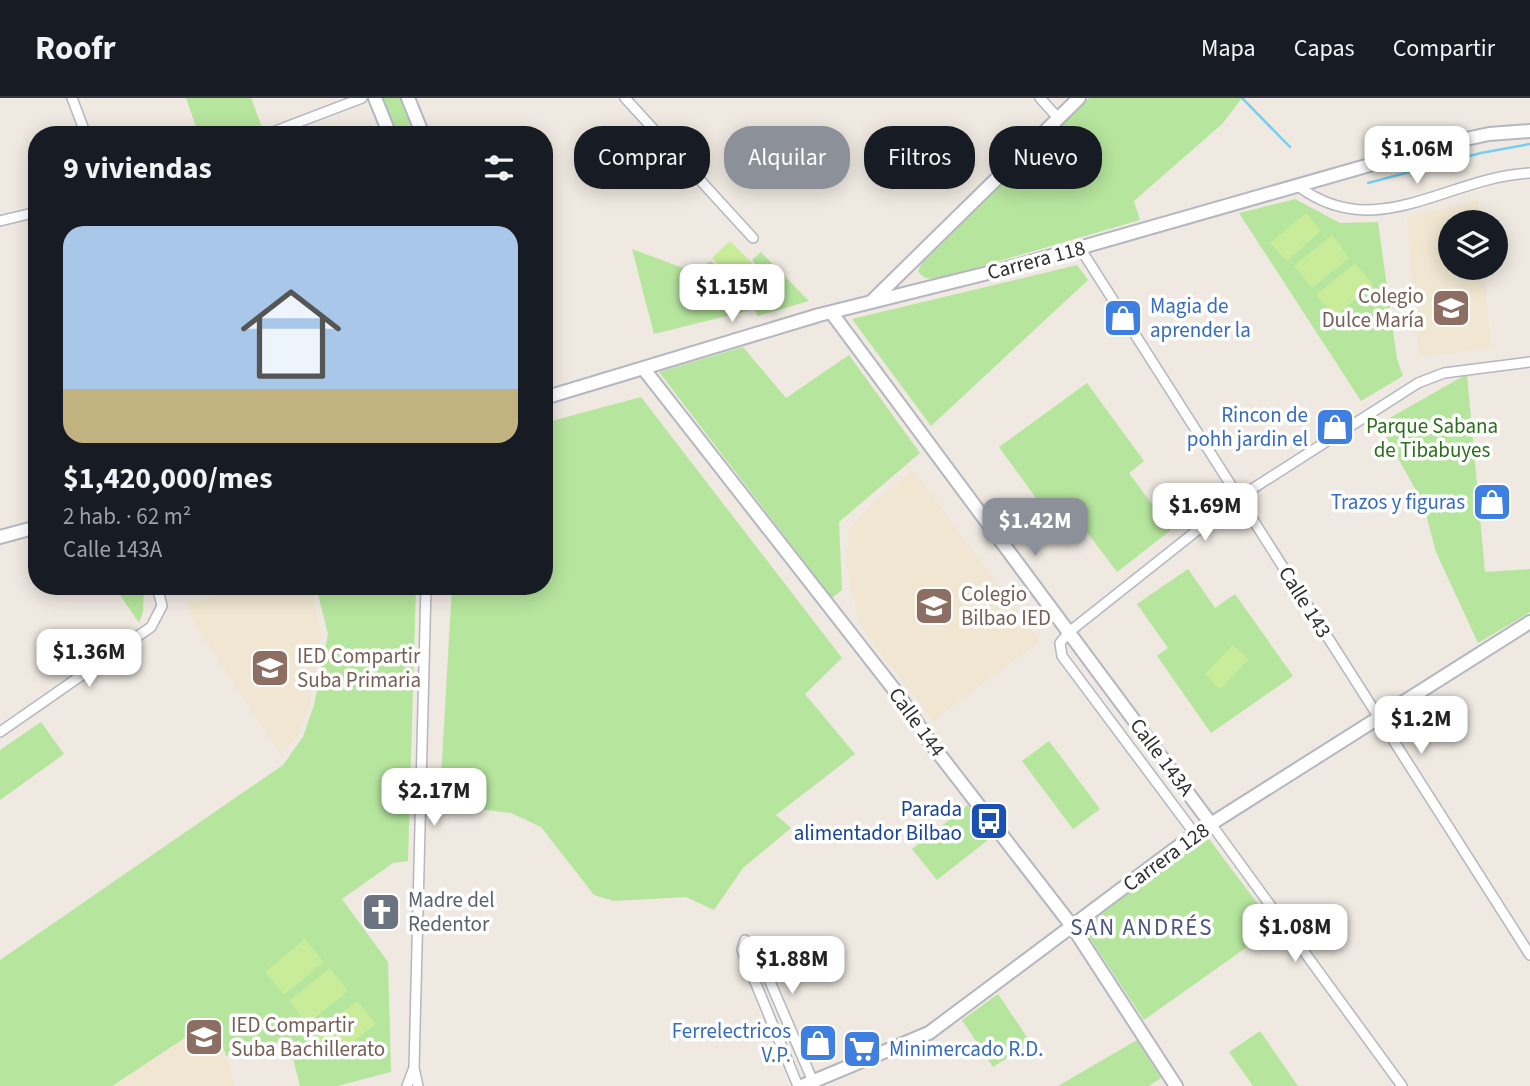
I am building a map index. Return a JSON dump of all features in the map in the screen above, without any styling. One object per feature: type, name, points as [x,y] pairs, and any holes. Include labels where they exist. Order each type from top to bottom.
[{"type":"street","points":[[72,98],[83,126]]},
{"type":"street","points":[[289,126],[362,98]]},
{"type":"street","points":[[375,98],[386,126]]},
{"type":"street","points":[[408,98],[419,126]]},
{"type":"street","points":[[625,98],[753,238]]},
{"type":"street","points":[[1040,98],[1059,119]]},
{"type":"street","points":[[871,303],[1079,98]]},
{"type":"street","name":"Carrera 118","points":[[553,395],[831,312],[1080,248],[1453,142],[1489,134],[1530,131]]},
{"type":"street","points":[[1298,186],[1334,208],[1380,211],[1488,180],[1530,173]]},
{"type":"street","points":[[0,221],[28,214]]},
{"type":"street","name":"Calle 143","points":[[1080,248],[1530,955]]},
{"type":"street","points":[[908,267],[909,281],[920,290]]},
{"type":"street","name":"Calle 143A","points":[[831,312],[1402,1086]]},
{"type":"street","points":[[1069,632],[1238,498],[1418,383],[1444,373],[1530,362]]},
{"type":"street","name":"Calle 144","points":[[643,368],[900,697],[929,741],[1072,926],[1176,1086]]},
{"type":"street","points":[[0,537],[28,529]]},
{"type":"street","points":[[0,732],[144,633],[156,621],[162,606],[160,595]]},
{"type":"street","points":[[418,1086],[414,1068],[426,595]]},
{"type":"street","name":"Carrera 128","points":[[807,1085],[929,1033],[1195,834],[1530,622]]},
{"type":"street","name":"Calle 143A","points":[[1069,632],[1060,643],[1062,656],[1195,834]]},
{"type":"street","points":[[1520,939],[1530,932]]},
{"type":"street","points":[[745,940],[755,947],[807,1085],[742,950],[745,940]]},
{"type":"street","points":[[407,1086],[414,1068]]},
{"type":"shaded area","name":"Colegio Dulce María","points":[[1479,200],[1480,210],[1438,210],[1438,280],[1485,280],[1491,348],[1419,357],[1407,217]]},
{"type":"shaded area","name":"Colegio Bilbao IED","points":[[913,470],[1040,641],[933,721],[859,624],[846,562],[849,529],[879,497]]},
{"type":"shaded area","name":"IED Compartir Suba Primaria","points":[[215,595],[312,595],[321,633],[310,703],[299,734],[281,754],[195,624],[187,603]]},
{"type":"shaded area","name":"IED Compartir Suba Bachillerato","points":[[215,1018],[235,1086],[112,1086]]},
{"type":"green space","points":[[186,98],[251,98],[262,126],[196,126]]},
{"type":"green space","points":[[383,98],[400,98],[411,126],[394,126]]},
{"type":"green space","points":[[1089,98],[1242,98],[1222,124],[1134,201],[1140,220],[941,278],[922,276],[918,271],[922,263],[997,189],[1102,189],[1102,126],[1061,126]]},
{"type":"green space","points":[[1295,199],[1340,223],[1378,222],[1397,359],[1403,376],[1361,401],[1239,213]]},
{"type":"green space","points":[[1306,213],[1321,231],[1287,261],[1270,243]]},
{"type":"green space","points":[[1332,235],[1349,258],[1312,288],[1294,266]]},
{"type":"green space","points":[[730,241],[759,270],[740,287],[712,258]]},
{"type":"green space","points":[[632,249],[694,272],[711,261],[739,289],[751,310],[654,334]]},
{"type":"green space","points":[[761,252],[809,301],[758,316],[742,288],[760,271],[752,260]]},
{"type":"green space","points":[[1355,263],[1373,285],[1335,316],[1316,295]]},
{"type":"green space","points":[[1077,265],[1088,280],[931,426],[852,319]]},
{"type":"green space","points":[[743,347],[786,398],[849,355],[920,453],[839,522],[842,590],[832,598],[659,372]]},
{"type":"green space","name":"Parque Sabana de Tibabuyes","points":[[1467,374],[1485,572],[1530,569],[1530,612],[1478,643],[1436,552],[1423,503],[1379,424]]},
{"type":"green space","points":[[1087,383],[1144,461],[1129,473],[1171,530],[1117,572],[1078,520],[1060,531],[999,447]]},
{"type":"green space","points":[[641,397],[842,658],[805,694],[855,754],[776,815],[791,828],[743,868],[714,910],[686,897],[614,901],[594,895],[541,827],[511,813],[479,809],[439,813],[451,595],[553,595],[553,421]]},
{"type":"green space","points":[[1188,569],[1215,608],[1235,594],[1293,676],[1211,733],[1157,656],[1168,648],[1137,604]]},
{"type":"green space","points":[[120,595],[144,595],[143,612],[139,623]]},
{"type":"green space","points":[[318,595],[416,595],[408,861],[393,863],[342,899],[388,962],[391,1072],[337,1086],[300,1086],[288,1039],[226,1056],[215,1018],[112,1086],[0,1086],[0,960],[283,765],[303,737],[314,705],[328,634]]},
{"type":"green space","points":[[1233,645],[1249,659],[1220,689],[1205,674]]},
{"type":"green space","points":[[41,722],[64,754],[0,800],[0,750]]},
{"type":"green space","points":[[1049,741],[1100,809],[1073,829],[1022,761]]},
{"type":"green space","points":[[968,805],[993,836],[937,880],[912,849]]},
{"type":"green space","points":[[1206,835],[1275,927],[1144,1020],[1083,928]]},
{"type":"green space","points":[[305,939],[324,962],[284,995],[265,972]]},
{"type":"green space","points":[[330,968],[348,991],[307,1024],[289,1001]]},
{"type":"green space","points":[[998,994],[1031,1043],[993,1067],[962,1020]]},
{"type":"green space","points":[[357,1001],[376,1024],[333,1058],[315,1035]]},
{"type":"green space","points":[[1260,1031],[1298,1086],[1253,1086],[1229,1052]]},
{"type":"green space","points":[[1137,1040],[1161,1078],[1149,1086],[1058,1086]]},
{"type":"waterway","points":[[1242,98],[1290,147]]},
{"type":"waterway","points":[[1368,183],[1481,153],[1530,144]]},
{"type":"place","name":"Colegio Dulce María","points":[[1451,308]]},
{"type":"place","name":"Magia de aprender la","points":[[1123,318]]},
{"type":"place","name":"Rincon de pohh jardin el","points":[[1335,427]]},
{"type":"place","name":"Trazos y figuras","points":[[1492,502]]},
{"type":"place","name":"Colegio Bilbao IED","points":[[934,606]]},
{"type":"place","name":"IED Compartir Suba Primaria","points":[[270,668]]},
{"type":"place","name":"Parada alimentador Bilbao","points":[[989,821]]},
{"type":"place","name":"Madre del Redentor","points":[[381,912]]},
{"type":"place","name":"IED Compartir Suba Bachillerato","points":[[204,1037]]},
{"type":"place","name":"Ferrelectricos V.P.","points":[[818,1043]]},
{"type":"place","name":"Minimercado R.D.","points":[[862,1049]]},
{"type":"district","name":"SAN ANDRÉS","points":[[1142,927]]}]
